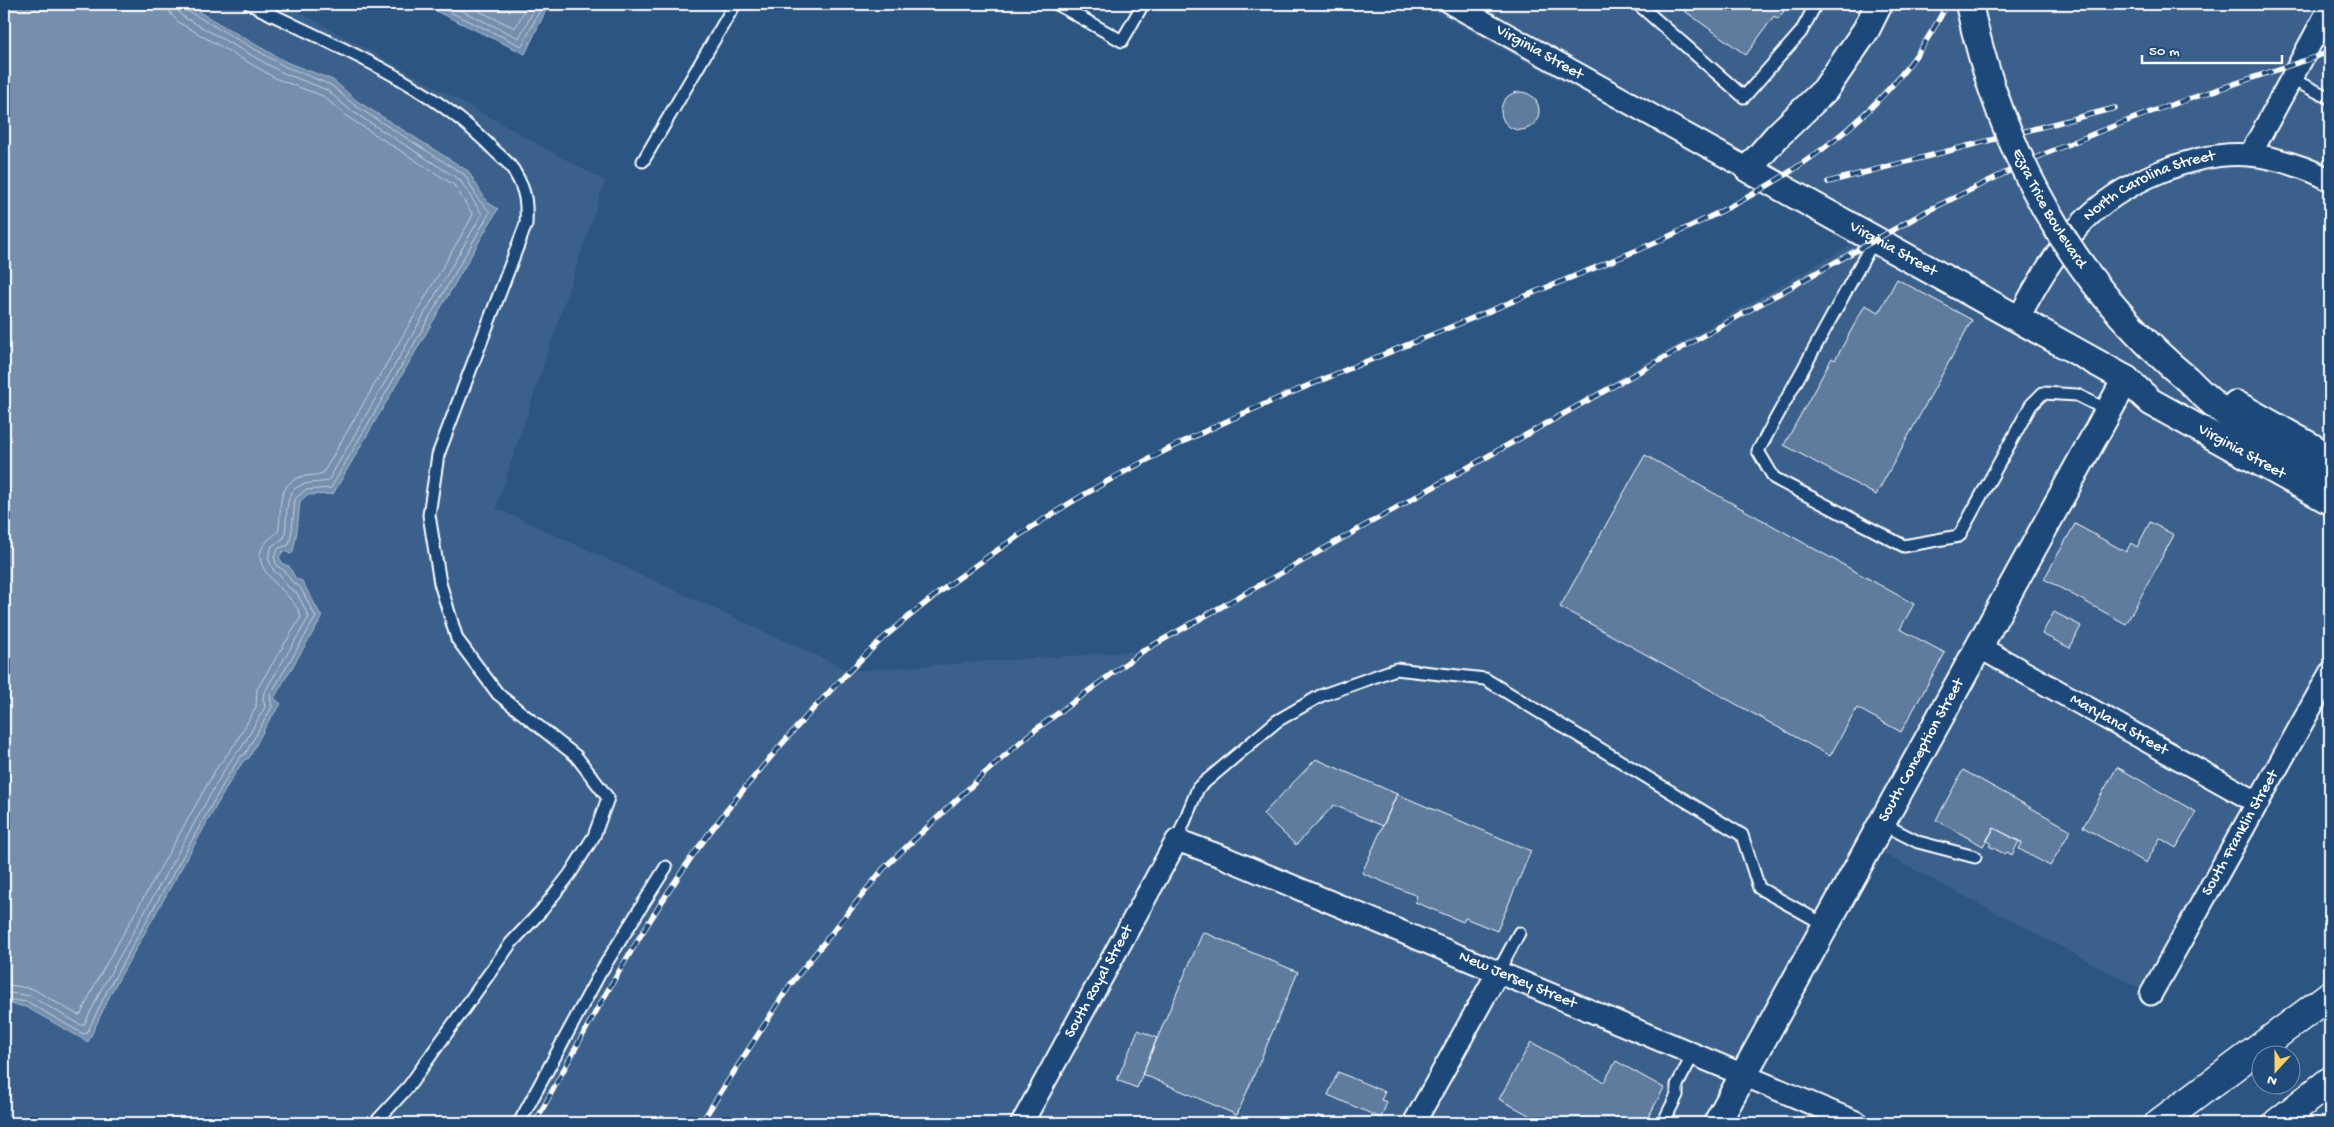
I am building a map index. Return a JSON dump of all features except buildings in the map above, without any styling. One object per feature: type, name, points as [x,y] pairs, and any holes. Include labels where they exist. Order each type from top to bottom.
[{"type":"highway","points":[[2160,1123],[2330,994]]},
{"type":"highway","points":[[2277,1123],[2330,1081]]},
{"type":"street","name":"Virginia Street","points":[[1452,4],[2126,379],[2151,402],[2330,500]]},
{"type":"street","points":[[1748,169],[1778,135],[1825,90],[1866,30],[1879,4]]},
{"type":"street","name":"Ezra Trice Boulevard","points":[[1969,4],[1982,60],[2001,116],[2022,168],[2050,218],[2084,270],[2108,301],[2158,355],[2187,379],[2209,402],[2284,454],[2330,480]]},
{"type":"street","points":[[2250,155],[2330,7]]},
{"type":"street","name":"North Carolina Street","points":[[2018,319],[2032,292],[2060,249],[2082,222],[2105,203],[2146,177],[2218,156],[2250,155],[2272,158],[2330,180]]},
{"type":"street","name":"South Conception Street","points":[[1717,1123],[2126,379]]},
{"type":"street","name":"Ezra Trice Boulevard","points":[[2187,379],[2330,457]]},
{"type":"street","points":[[2284,454],[2316,462],[2330,470]]},
{"type":"street","name":"Maryland Street","points":[[1978,647],[2258,803]]},
{"type":"street","name":"South Franklin Street","points":[[2151,994],[2330,673]]},
{"type":"street","name":"New Jersey Street","points":[[1178,840],[1694,1053],[1858,1123]]},
{"type":"street","name":"South Royal Street","points":[[1022,1123],[1178,840]]},
{"type":"street","points":[[1414,1123],[1498,972]]},
{"type":"lane","points":[[250,4],[386,72],[434,100],[480,135],[515,172],[527,201],[526,224],[438,455],[430,515],[431,525],[440,583],[457,639],[498,694],[576,756],[608,798],[594,836],[570,874],[542,910],[511,943],[409,1086],[376,1123]]},
{"type":"lane","points":[[643,161],[735,4]]},
{"type":"lane","points":[[1056,4],[1122,41],[1143,4]]},
{"type":"lane","points":[[1638,4],[1744,97],[1801,32],[1816,4]]},
{"type":"lane","points":[[2291,78],[2330,98]]},
{"type":"lane","points":[[1874,240],[1758,451],[1774,478],[1904,546],[1960,536],[2031,404],[2043,393],[2077,395],[2108,411]]},
{"type":"lane","points":[[1178,840],[1198,788],[1277,721],[1320,696],[1396,669],[1485,680],[1742,835],[1759,888],[1825,925]]},
{"type":"lane","points":[[1881,824],[1918,842],[1975,857]]},
{"type":"lane","points":[[519,1123],[600,973],[666,867]]},
{"type":"lane","points":[[1498,972],[1519,933]]},
{"type":"lane","points":[[1663,1123],[1677,1095],[1677,1085],[1694,1053]]},
{"type":"shaded area","points":[[185,4],[285,4],[605,181],[496,508],[850,671],[1143,651],[1851,245],[1733,175],[1420,4],[2330,4],[2330,673],[2151,994],[1869,846],[1717,1123],[4,1123],[4,1005],[6,1003],[26,1006],[88,1042],[111,993],[232,778],[244,760],[249,758],[280,704],[273,699],[322,617],[302,581],[296,579],[289,566],[283,564],[279,557],[282,551],[288,554],[293,552],[300,501],[307,495],[333,494],[399,379],[492,206],[477,188],[357,101],[333,80],[286,62]]},
{"type":"water","points":[[4,4],[185,4],[286,62],[333,80],[357,101],[468,171],[487,202],[498,209],[333,494],[307,495],[300,501],[293,552],[291,554],[283,551],[279,557],[283,564],[289,566],[296,579],[302,581],[322,617],[274,698],[281,704],[268,722],[249,758],[244,760],[232,778],[111,993],[88,1042],[26,1007],[6,1003],[4,1005]]},
{"type":"water","points":[[421,4],[549,4],[525,54]]},
{"type":"railway","points":[[535,1123],[629,955],[691,858],[717,822],[774,753],[844,676],[888,634],[931,598],[999,549],[1070,503],[1176,445],[1287,395],[1636,251],[1698,223],[1759,191],[1815,154],[1867,112],[1911,62],[1947,4]]},
{"type":"railway","points":[[701,1123],[790,985],[884,868],[985,773],[1031,733],[1143,651],[1927,211],[2040,156],[2098,132],[2156,110],[2330,52]]},
{"type":"railway","points":[[1828,182],[2115,108]]}]
